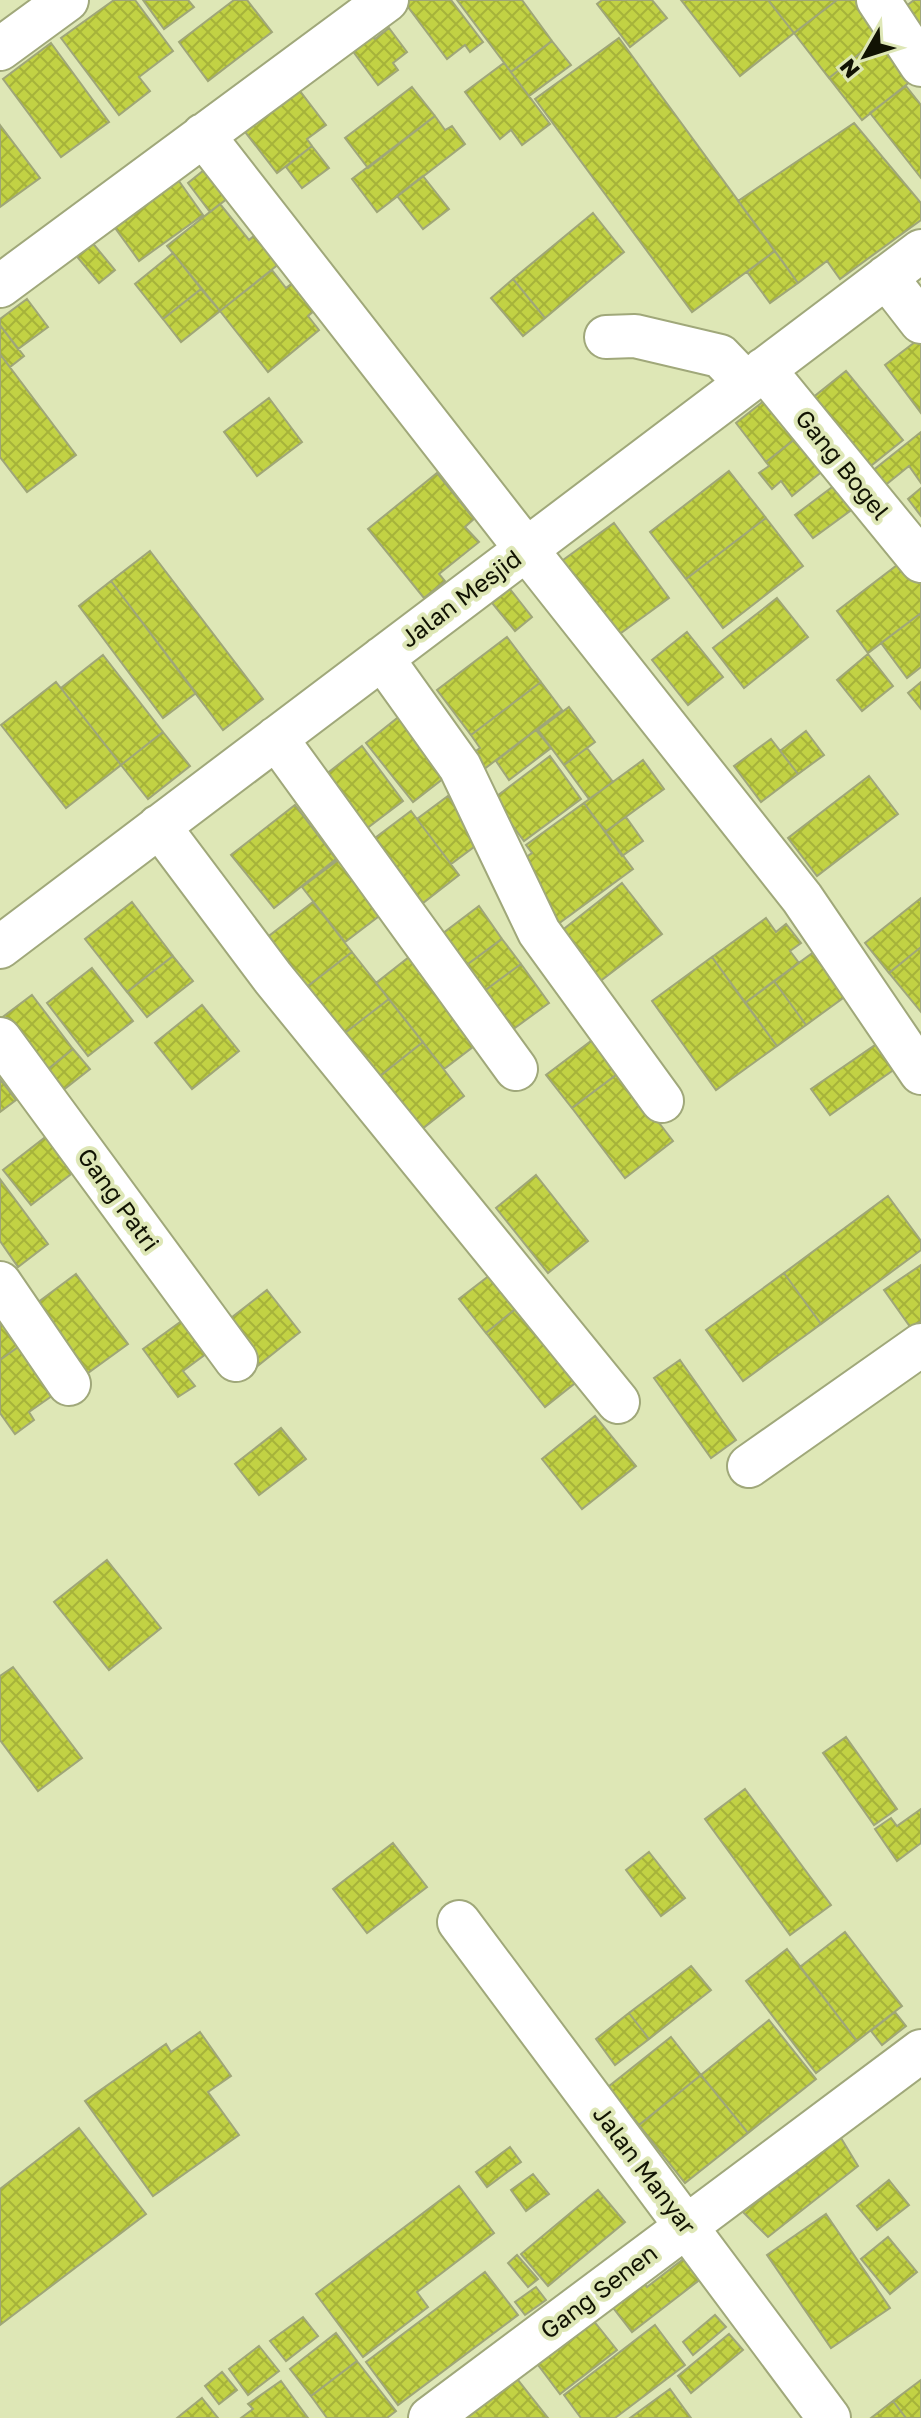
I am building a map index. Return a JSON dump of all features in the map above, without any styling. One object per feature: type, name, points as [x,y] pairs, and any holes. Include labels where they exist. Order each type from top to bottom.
[{"type":"street","points":[[0,49],[67,0]]},
{"type":"street","points":[[0,286],[387,0]]},
{"type":"street","points":[[878,0],[921,65]]},
{"type":"street","points":[[203,135],[802,898],[921,1073]]},
{"type":"street","name":"Jalan Mesjid","points":[[0,947],[921,251]]},
{"type":"street","points":[[886,277],[921,322]]},
{"type":"street","name":"Gang Bogel","points":[[606,337],[635,336],[720,356],[755,376],[921,561]]},
{"type":"street","points":[[382,658],[460,767],[539,932],[662,1101]]},
{"type":"street","points":[[276,738],[516,1069]]},
{"type":"street","points":[[159,826],[273,978],[618,1402]]},
{"type":"street","name":"Gang Patri","points":[[0,1039],[236,1360]]},
{"type":"street","points":[[0,1283],[69,1384]]},
{"type":"street","points":[[749,1466],[921,1345]]},
{"type":"street","name":"Jalan Manyar","points":[[459,1922],[829,2418]]},
{"type":"street","name":"Gang Senen","points":[[430,2418],[921,2051]]},
{"type":"building","points":[[114,0],[135,0],[173,51],[139,77],[150,91],[119,115],[61,38]]},
{"type":"building","points":[[143,0],[188,0],[194,7],[164,29]]},
{"type":"building","points":[[234,0],[247,0],[272,32],[208,81],[179,42]]},
{"type":"building","points":[[409,0],[451,0],[483,42],[470,52],[465,45],[447,59],[405,3]]},
{"type":"building","points":[[457,0],[522,0],[552,41],[511,72]]},
{"type":"building","points":[[602,0],[652,0],[667,18],[630,47],[597,4]]},
{"type":"building","points":[[681,0],[768,0],[794,33],[740,76]]},
{"type":"building","points":[[768,0],[837,0],[794,33]]},
{"type":"building","points":[[837,0],[864,0],[889,31],[829,78],[794,33]]},
{"type":"building","points":[[914,0],[921,0],[921,54],[892,17]]},
{"type":"building","points":[[389,28],[407,52],[393,63],[398,70],[378,85],[349,46],[369,32],[375,39]]},
{"type":"building","points":[[889,31],[921,73],[862,120],[829,78]]},
{"type":"building","points":[[619,38],[775,251],[692,312],[535,99]]},
{"type":"building","points":[[552,41],[571,65],[529,96],[511,72]]},
{"type":"building","points":[[51,43],[109,122],[61,157],[3,79]]},
{"type":"building","points":[[504,63],[550,124],[522,145],[511,130],[500,139],[465,92]]},
{"type":"building","points":[[906,86],[921,105],[921,178],[870,113]]},
{"type":"building","points":[[412,87],[435,116],[368,168],[345,138]]},
{"type":"building","points":[[300,91],[326,125],[307,139],[312,146],[277,173],[242,128],[276,101],[281,106]]},
{"type":"building","points":[[435,116],[445,130],[452,126],[465,144],[377,212],[352,179]]},
{"type":"building","points":[[854,123],[921,203],[921,220],[840,279],[827,261],[798,283],[738,201]]},
{"type":"building","points":[[0,125],[40,178],[0,207]]},
{"type":"building","points":[[312,146],[329,168],[302,188],[286,167]]},
{"type":"building","points":[[214,162],[237,191],[210,212],[188,183]]},
{"type":"building","points":[[174,174],[203,215],[139,261],[110,221]]},
{"type":"building","points":[[423,176],[449,209],[423,229],[397,196]]},
{"type":"building","points":[[220,204],[249,240],[262,229],[285,259],[220,311],[167,246]]},
{"type":"building","points":[[593,213],[624,252],[545,318],[513,279]]},
{"type":"building","points":[[90,240],[115,270],[99,283],[74,253]]},
{"type":"building","points":[[775,251],[798,283],[770,303],[747,272]]},
{"type":"building","points":[[173,253],[201,289],[163,319],[135,284]]},
{"type":"building","points":[[272,270],[286,288],[299,278],[321,305],[308,316],[319,330],[268,372],[220,311]]},
{"type":"building","points":[[513,279],[545,318],[523,336],[491,298]]},
{"type":"building","points":[[201,289],[220,311],[181,342],[163,319]]},
{"type":"building","points":[[27,299],[48,327],[18,349],[0,325],[0,319]]},
{"type":"building","points":[[0,325],[24,356],[10,367],[0,354]]},
{"type":"building","points":[[919,339],[921,342],[921,413],[885,365]]},
{"type":"building","points":[[0,354],[76,455],[27,492],[0,457]]},
{"type":"building","points":[[846,371],[903,440],[862,473],[806,403]]},
{"type":"building","points":[[775,392],[805,431],[766,462],[736,423]]},
{"type":"building","points":[[269,398],[302,442],[257,476],[224,432]]},
{"type":"building","points":[[805,431],[831,464],[792,496],[781,481],[772,489],[759,473],[769,466],[766,462]]},
{"type":"building","points":[[921,432],[921,483],[909,466],[878,491],[866,476]]},
{"type":"building","points":[[729,471],[766,518],[686,579],[650,532]]},
{"type":"building","points":[[437,473],[474,519],[465,527],[479,542],[439,574],[445,581],[424,598],[368,529]]},
{"type":"building","points":[[843,479],[861,503],[813,538],[795,515]]},
{"type":"building","points":[[921,488],[921,516],[908,499]]},
{"type":"building","points":[[766,518],[803,566],[723,628],[686,579]]},
{"type":"building","points":[[614,523],[669,598],[614,638],[559,563]]},
{"type":"building","points":[[150,551],[263,699],[223,730],[111,581]]},
{"type":"building","points":[[909,556],[921,572],[921,613],[868,653],[837,611]]},
{"type":"building","points":[[111,581],[196,693],[163,718],[79,606]]},
{"type":"building","points":[[510,589],[532,617],[515,631],[492,603]]},
{"type":"building","points":[[777,598],[808,637],[744,688],[713,648]]},
{"type":"building","points":[[921,613],[921,667],[907,678],[881,643]]},
{"type":"building","points":[[687,632],[723,677],[688,705],[652,660]]},
{"type":"building","points":[[507,637],[541,682],[471,735],[437,690]]},
{"type":"building","points":[[868,654],[893,686],[862,711],[837,680]]},
{"type":"building","points":[[103,655],[163,732],[121,765],[61,688]]},
{"type":"building","points":[[56,682],[121,765],[66,808],[1,725]]},
{"type":"building","points":[[541,682],[562,710],[475,776],[463,760],[480,748],[471,735]]},
{"type":"building","points":[[921,682],[921,709],[908,693]]},
{"type":"building","points":[[569,707],[595,742],[564,765],[538,730]]},
{"type":"building","points":[[406,711],[453,771],[413,802],[366,743]]},
{"type":"building","points":[[536,730],[551,748],[509,780],[496,761]]},
{"type":"building","points":[[806,731],[824,755],[798,774],[780,751]]},
{"type":"building","points":[[163,732],[190,766],[148,799],[121,765]]},
{"type":"building","points":[[771,739],[798,774],[761,802],[734,766]]},
{"type":"building","points":[[362,746],[403,801],[362,832],[320,779]]},
{"type":"building","points":[[587,748],[613,782],[589,799],[564,765]]},
{"type":"building","points":[[550,756],[581,799],[524,841],[493,799]]},
{"type":"building","points":[[643,760],[664,789],[605,832],[584,803]]},
{"type":"building","points":[[869,776],[898,814],[817,876],[788,838]]},
{"type":"building","points":[[448,796],[482,841],[451,864],[417,819]]},
{"type":"building","points":[[584,803],[633,869],[558,924],[515,865],[532,853],[526,845]]},
{"type":"building","points":[[295,805],[336,859],[274,908],[231,855]]},
{"type":"building","points":[[411,811],[459,875],[423,903],[375,838]]},
{"type":"building","points":[[626,817],[643,841],[622,856],[605,832]]},
{"type":"building","points":[[345,855],[387,910],[345,942],[302,887]]},
{"type":"building","points":[[622,883],[662,934],[599,982],[560,932]]},
{"type":"building","points":[[921,898],[921,947],[889,973],[865,943]]},
{"type":"building","points":[[132,902],[173,956],[127,992],[85,939]]},
{"type":"building","points":[[313,902],[352,952],[304,989],[265,939]]},
{"type":"building","points":[[479,906],[502,939],[457,972],[434,940]]},
{"type":"building","points":[[766,918],[776,932],[786,924],[801,943],[790,951],[799,963],[745,1003],[712,957]]},
{"type":"building","points":[[502,939],[521,964],[476,997],[457,972]]},
{"type":"building","points":[[921,947],[921,1012],[889,973]]},
{"type":"building","points":[[818,949],[850,993],[806,1025],[774,981]]},
{"type":"building","points":[[418,950],[486,1037],[444,1069],[376,983]]},
{"type":"building","points":[[352,952],[389,999],[341,1036],[304,989]]},
{"type":"building","points":[[173,956],[193,981],[147,1017],[127,992]]},
{"type":"building","points":[[712,957],[777,1046],[716,1090],[652,1001]]},
{"type":"building","points":[[521,964],[549,1003],[504,1036],[476,997]]},
{"type":"building","points":[[92,968],[133,1021],[88,1056],[47,1003]]},
{"type":"building","points":[[774,981],[806,1025],[777,1046],[745,1003]]},
{"type":"building","points":[[32,995],[73,1049],[37,1078],[0,1019]]},
{"type":"building","points":[[389,999],[423,1042],[375,1080],[341,1036]]},
{"type":"building","points":[[202,1005],[239,1051],[192,1089],[155,1043]]},
{"type":"building","points":[[595,1038],[620,1072],[572,1108],[546,1075]]},
{"type":"building","points":[[881,1041],[899,1066],[830,1115],[811,1089]]},
{"type":"building","points":[[423,1042],[464,1096],[417,1133],[375,1080]]},
{"type":"building","points":[[73,1049],[90,1069],[53,1098],[37,1078]]},
{"type":"building","points":[[620,1072],[673,1141],[625,1178],[572,1108]]},
{"type":"building","points":[[0,1079],[16,1100],[0,1112]]},
{"type":"building","points":[[48,1135],[75,1171],[31,1205],[3,1170]]},
{"type":"building","points":[[536,1175],[588,1241],[548,1273],[496,1208]]},
{"type":"building","points":[[0,1179],[48,1244],[18,1267],[0,1241]]},
{"type":"building","points":[[888,1196],[921,1241],[921,1250],[821,1324],[784,1273]]},
{"type":"building","points":[[921,1265],[921,1321],[911,1328],[884,1290]]},
{"type":"building","points":[[499,1268],[525,1301],[486,1333],[459,1299]]},
{"type":"building","points":[[784,1273],[821,1324],[743,1381],[706,1330]]},
{"type":"building","points":[[76,1274],[128,1344],[81,1378],[29,1309]]},
{"type":"building","points":[[267,1290],[300,1332],[255,1368],[222,1325]]},
{"type":"building","points":[[525,1301],[584,1376],[545,1407],[486,1333]]},
{"type":"building","points":[[0,1307],[25,1342],[0,1360]]},
{"type":"building","points":[[190,1315],[214,1348],[183,1371],[195,1386],[178,1397],[143,1349]]},
{"type":"building","points":[[25,1342],[59,1391],[29,1412],[34,1420],[15,1434],[0,1413],[0,1360]]},
{"type":"building","points":[[680,1360],[736,1440],[711,1458],[654,1378]]},
{"type":"building","points":[[595,1416],[636,1466],[582,1509],[542,1459]]},
{"type":"building","points":[[281,1428],[306,1459],[259,1495],[235,1464]]},
{"type":"building","points":[[107,1560],[161,1628],[109,1670],[54,1602]]},
{"type":"building","points":[[13,1667],[82,1758],[38,1791],[0,1740],[0,1676]]},
{"type":"building","points":[[846,1737],[897,1809],[874,1825],[823,1753]]},
{"type":"building","points":[[745,1789],[831,1905],[790,1935],[705,1819]]},
{"type":"building","points":[[921,1809],[921,1843],[897,1861],[875,1829],[891,1818],[897,1826]]},
{"type":"building","points":[[393,1843],[427,1887],[367,1933],[333,1889]]},
{"type":"building","points":[[649,1852],[685,1898],[661,1916],[626,1870]]},
{"type":"building","points":[[845,1932],[902,2006],[857,2041],[800,1967]]},
{"type":"building","points":[[787,1949],[857,2041],[816,2073],[746,1981]]},
{"type":"building","points":[[691,1966],[711,1990],[649,2039],[629,2013]]},
{"type":"building","points":[[895,2012],[906,2026],[882,2045],[871,2031]]},
{"type":"building","points":[[629,2013],[649,2039],[615,2065],[596,2039]]},
{"type":"building","points":[[769,2020],[816,2079],[748,2133],[701,2075]]},
{"type":"building","points":[[200,2032],[231,2076],[208,2092],[239,2135],[153,2196],[85,2101],[166,2044],[171,2052]]},
{"type":"building","points":[[671,2037],[701,2075],[639,2125],[608,2087]]},
{"type":"building","points":[[701,2075],[748,2133],[685,2183],[639,2125]]},
{"type":"building","points":[[79,2128],[146,2214],[0,2325],[0,2189]]},
{"type":"building","points":[[841,2138],[858,2166],[768,2237],[743,2212]]},
{"type":"building","points":[[510,2147],[521,2162],[487,2187],[476,2172]]},
{"type":"building","points":[[533,2174],[549,2194],[526,2211],[511,2190]]},
{"type":"building","points":[[889,2180],[909,2205],[877,2230],[857,2206]]},
{"type":"building","points":[[459,2186],[494,2233],[417,2292],[428,2307],[363,2357],[316,2294]]},
{"type":"building","points":[[598,2190],[625,2222],[548,2286],[521,2254]]},
{"type":"building","points":[[826,2214],[890,2308],[831,2348],[767,2255]]},
{"type":"building","points":[[888,2237],[917,2272],[890,2294],[861,2259]]},
{"type":"building","points":[[517,2255],[538,2279],[528,2287],[508,2263]]},
{"type":"building","points":[[686,2257],[702,2278],[632,2332],[603,2295],[634,2271],[647,2287]]},
{"type":"building","points":[[485,2272],[518,2315],[398,2405],[366,2362]]},
{"type":"building","points":[[536,2287],[546,2300],[525,2315],[515,2302]]},
{"type":"building","points":[[585,2310],[617,2350],[560,2394],[529,2353]]},
{"type":"building","points":[[715,2315],[726,2327],[693,2355],[683,2342]]},
{"type":"building","points":[[303,2317],[318,2336],[286,2361],[270,2341]]},
{"type":"building","points":[[655,2325],[685,2365],[615,2418],[581,2418],[564,2395]]},
{"type":"building","points":[[336,2333],[357,2361],[311,2396],[290,2369]]},
{"type":"building","points":[[729,2334],[743,2350],[691,2393],[678,2376]]},
{"type":"building","points":[[259,2346],[279,2371],[248,2395],[229,2369]]},
{"type":"building","points":[[357,2361],[396,2411],[387,2418],[327,2418],[311,2396]]},
{"type":"building","points":[[507,2366],[548,2418],[448,2418]]},
{"type":"building","points":[[222,2372],[237,2390],[219,2404],[205,2386]]},
{"type":"building","points":[[921,2380],[921,2418],[906,2418],[893,2401]]},
{"type":"building","points":[[281,2381],[308,2418],[241,2418],[253,2409],[248,2404]]},
{"type":"building","points":[[670,2389],[691,2418],[630,2418]]},
{"type":"building","points":[[202,2398],[218,2418],[177,2418]]},
{"type":"building","points":[[893,2401],[906,2418],[871,2418]]}]
